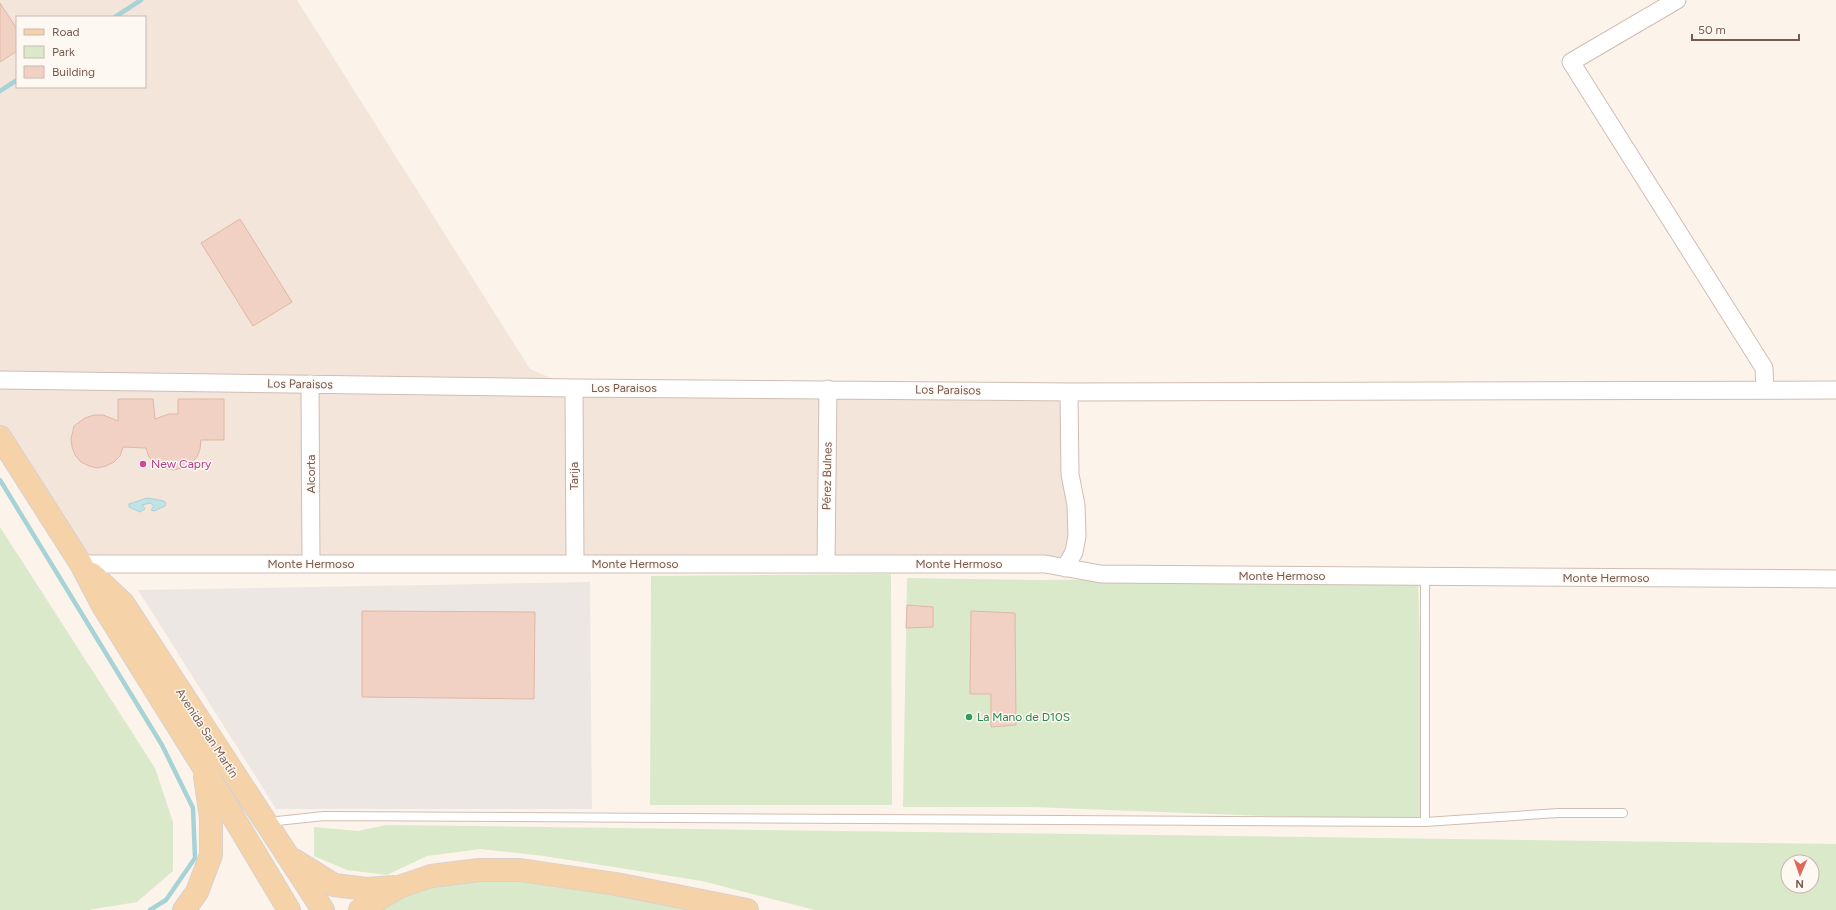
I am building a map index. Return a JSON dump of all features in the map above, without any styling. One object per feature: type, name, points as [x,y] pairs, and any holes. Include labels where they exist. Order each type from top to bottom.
[{"type":"main road","name":"Avenida San Martín","points":[[0,437],[81,564],[103,606],[204,768],[289,910]]},
{"type":"main road","name":"Avenida San Martín","points":[[81,564],[123,603],[323,910]]},
{"type":"main road","points":[[184,910],[197,892],[211,855],[211,818],[204,768]]},
{"type":"main road","points":[[287,856],[334,885],[367,889],[399,887]]},
{"type":"main road","points":[[360,910],[399,887],[431,876],[479,870],[520,870],[616,884],[748,910]]},
{"type":"street","points":[[1677,0],[1571,62],[1764,368],[1765,390]]},
{"type":"street","name":"Los Paraisos","points":[[0,380],[574,388],[1069,392],[1836,390]]},
{"type":"street","name":"Alcorta","points":[[310,384],[311,564]]},
{"type":"street","name":"Tarija","points":[[574,388],[575,564]]},
{"type":"street","name":"Pérez Bulnes","points":[[826,564],[828,389]]},
{"type":"street","points":[[1065,568],[1074,552],[1077,536],[1076,505],[1070,474],[1069,392]]},
{"type":"street","name":"Monte Hermoso","points":[[81,564],[1045,564],[1101,574],[1836,579]]},
{"type":"lane","points":[[1425,577],[1425,822]]},
{"type":"lane","points":[[265,822],[324,816],[1425,822],[1558,813],[1623,813]]},
{"type":"shaded area","points":[[0,0],[297,0],[530,369],[574,388],[1069,392],[1076,505],[1065,568],[81,564],[0,437]]},
{"type":"shaded area","points":[[590,582],[592,809],[276,809],[138,590]]},
{"type":"green space","points":[[0,527],[155,768],[173,822],[173,871],[137,902],[88,910],[0,910]]},
{"type":"green space","points":[[891,574],[892,805],[650,805],[651,576]]},
{"type":"green space","points":[[1418,577],[1425,822],[1032,807],[903,807],[907,578],[1036,580]]},
{"type":"green space","points":[[386,825],[1836,844],[1836,910],[815,910],[702,881],[544,856],[480,849],[427,856],[387,875],[347,870],[314,856],[314,827],[358,831]]},
{"type":"green space","points":[[509,879],[588,888],[689,910],[379,910],[400,896],[448,880]]},
{"type":"water","points":[[147,498],[164,501],[166,504],[165,506],[154,511],[151,510],[154,506],[150,503],[142,505],[145,509],[140,512],[129,507],[129,504]]},
{"type":"building","points":[[0,3],[16,27],[16,52],[0,62]]},
{"type":"building","points":[[240,219],[292,302],[253,326],[201,243]]},
{"type":"building","points":[[118,399],[153,399],[155,419],[169,414],[178,414],[178,399],[224,399],[224,440],[201,440],[197,457],[190,464],[173,470],[156,464],[149,457],[146,448],[123,447],[120,456],[114,462],[97,468],[81,462],[75,455],[72,447],[71,439],[74,426],[85,418],[94,415],[103,415],[118,421]]},
{"type":"building","points":[[907,605],[933,607],[933,627],[906,628]]},
{"type":"building","points":[[362,611],[535,612],[534,699],[362,697]]},
{"type":"building","points":[[971,611],[1015,613],[1016,725],[991,727],[991,694],[970,694]]},
{"type":"waterway","points":[[117,16],[141,0]]},
{"type":"waterway","points":[[0,91],[16,81]]},
{"type":"waterway","points":[[0,480],[162,745],[193,808],[195,858],[166,900],[150,910]]},
{"type":"place","name":"New Capry","points":[[143,464]]},
{"type":"place","name":"La Mano de D10S","points":[[969,717]]}]
